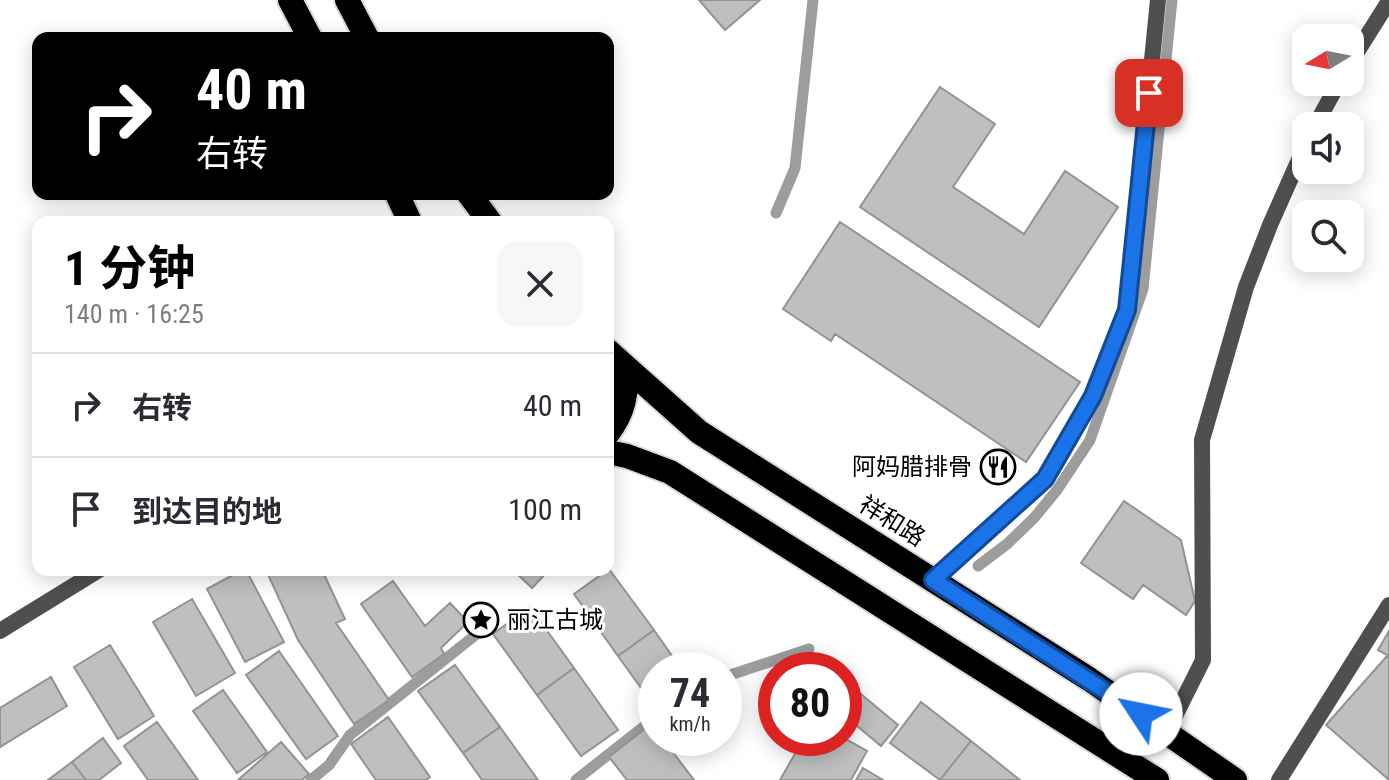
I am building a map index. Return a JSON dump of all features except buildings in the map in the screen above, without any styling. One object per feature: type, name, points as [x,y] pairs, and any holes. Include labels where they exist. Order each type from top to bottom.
[{"type":"highway","points":[[290,0],[307,32]]},
{"type":"highway","points":[[347,0],[364,32]]},
{"type":"highway","points":[[614,425],[625,403],[616,359]]},
{"type":"highway","name":"祥和路","points":[[616,359],[699,432],[1089,679],[1235,780]]},
{"type":"highway","points":[[614,453],[670,472],[1157,780]]},
{"type":"street","points":[[933,580],[1045,479],[1093,396],[1112,354],[1127,310],[1158,0]]},
{"type":"street","points":[[1364,41],[1389,1]]},
{"type":"street","points":[[1167,732],[1203,660],[1202,440],[1246,287],[1292,176]]},
{"type":"street","points":[[0,631],[89,576]]},
{"type":"street","points":[[1279,780],[1389,605]]},
{"type":"waterway","points":[[776,213],[795,168],[813,0]]},
{"type":"waterway","points":[[978,566],[1034,518],[1090,440],[1143,289],[1172,0]]},
{"type":"waterway","points":[[311,780],[329,765],[350,735],[478,633]]},
{"type":"waterway","points":[[742,671],[809,649]]},
{"type":"waterway","points":[[576,780],[638,731]]},
{"type":"place","name":"阿妈腊排骨","points":[[998,467]]},
{"type":"place","name":"丽江古城","points":[[481,620]]},
{"type":"route","points":[[1141,714],[933,580],[1045,479],[1071,438],[1112,354],[1127,310],[1149,93]]}]
